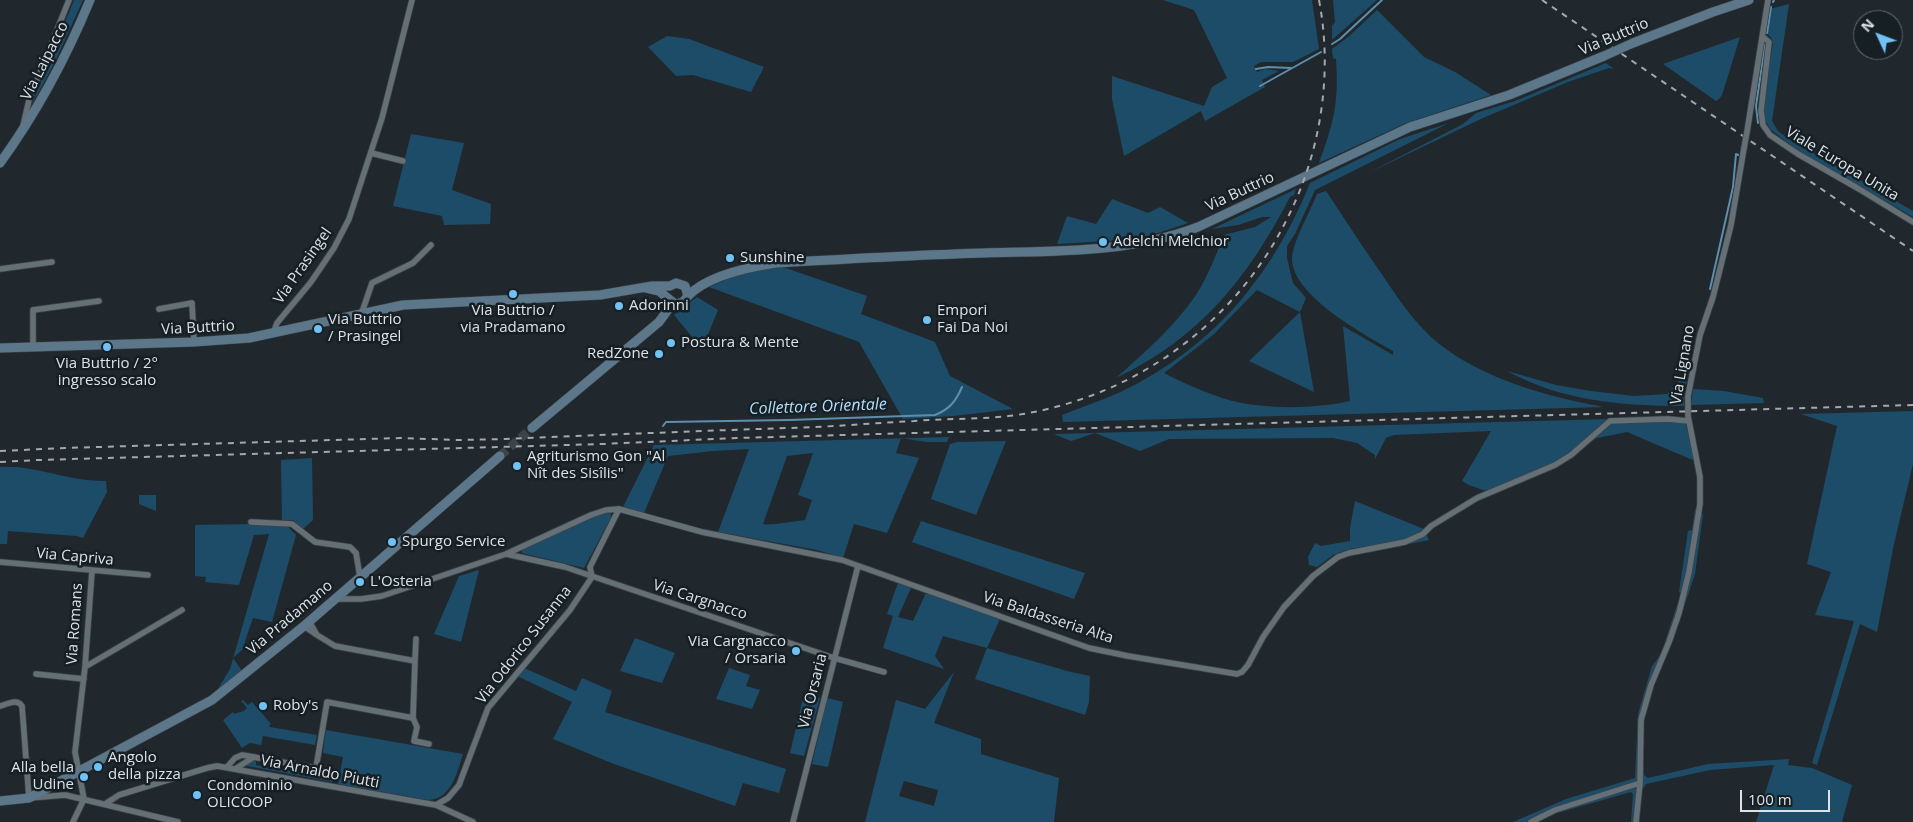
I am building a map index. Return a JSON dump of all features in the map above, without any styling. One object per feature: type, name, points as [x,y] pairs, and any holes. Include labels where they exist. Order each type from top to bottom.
[{"type":"street","name":"Via Laipacco","points":[[21,132],[29,100],[69,0]]},
{"type":"street","name":"Via Laipacco","points":[[0,163],[61,66],[90,0]]},
{"type":"street","name":"Via Prasingel","points":[[273,334],[277,323],[311,282],[345,228],[371,153],[400,52],[412,0]]},
{"type":"street","name":"Via Buttrio","points":[[0,348],[194,342],[249,338],[418,303],[600,295],[670,286],[676,283],[692,284],[776,263],[1078,250],[1134,245],[1185,232],[1410,127],[1509,95],[1633,43],[1749,0]]},
{"type":"street","name":"Via Lignano","points":[[1636,822],[1640,783],[1641,720],[1651,685],[1670,642],[1679,613],[1689,572],[1700,504],[1700,477],[1687,408],[1693,368],[1701,328],[1713,297],[1731,225],[1768,0]]},
{"type":"street","name":"Viale Europa Unita","points":[[1762,37],[1769,42],[1761,111],[1763,125],[1770,135],[1798,154],[1913,222]]},
{"type":"street","points":[[371,153],[403,161]]},
{"type":"street","points":[[361,315],[372,283],[413,263],[431,245]]},
{"type":"street","points":[[0,269],[52,262]]},
{"type":"street","name":"Via Buttrio","points":[[681,303],[696,288],[712,280]]},
{"type":"street","points":[[681,283],[686,288],[688,296]]},
{"type":"street","points":[[659,322],[666,311],[667,291],[670,286]]},
{"type":"street","points":[[646,288],[659,291],[673,303],[681,303]]},
{"type":"street","points":[[33,348],[32,310],[99,300]]},
{"type":"street","points":[[159,310],[192,303],[194,342]]},
{"type":"street","points":[[532,428],[681,303]]},
{"type":"street","name":"Via Baldasseria Alta","points":[[334,600],[382,596],[506,554],[606,510],[619,509],[702,532],[842,560],[1089,648],[1137,658],[1237,674],[1242,672],[1248,665],[1272,622],[1298,591],[1325,565],[1338,557],[1413,539],[1423,534],[1432,526],[1477,498],[1555,465],[1571,455],[1610,421],[1688,420]]},
{"type":"street","name":"Via Pradamano","points":[[29,798],[206,705],[334,600],[500,456]]},
{"type":"street","points":[[592,577],[590,567],[619,509]]},
{"type":"street","points":[[251,522],[292,524],[316,542],[350,547],[356,553],[360,576]]},
{"type":"street","name":"Via Cargnacco","points":[[506,554],[565,567],[834,658],[884,672]]},
{"type":"street","name":"Via Capriva","points":[[0,562],[148,575]]},
{"type":"street","name":"Via Orsaria","points":[[793,822],[858,566]]},
{"type":"street","name":"Via Romans","points":[[84,799],[74,752],[84,679],[92,571]]},
{"type":"street","name":"Via Odorico Susanna","points":[[436,805],[448,798],[459,785],[488,708],[570,610],[592,577]]},
{"type":"street","points":[[85,667],[182,610]]},
{"type":"street","points":[[306,623],[317,634],[335,646],[415,661]]},
{"type":"street","points":[[416,639],[413,718],[417,727],[414,741],[429,744]]},
{"type":"street","name":"Via Romans","points":[[36,674],[84,679]]},
{"type":"street","points":[[0,706],[16,701],[20,702],[23,708],[29,798]]},
{"type":"street","points":[[227,767],[239,756],[257,756],[316,768],[327,702],[413,718]]},
{"type":"street","points":[[235,769],[257,756]]},
{"type":"street","name":"Via Arnaldo Piutti","points":[[105,804],[119,795],[207,768],[227,767],[436,805],[472,822]]},
{"type":"street","points":[[1532,822],[1555,810],[1640,783]]},
{"type":"street","points":[[0,801],[65,795],[178,822]]},
{"type":"street","points":[[73,822],[84,799]]},
{"type":"shaded area","points":[[74,0],[83,0],[54,64],[31,106]]},
{"type":"shaded area","points":[[1163,0],[1312,0],[1319,49],[1293,62],[1261,62],[1254,66],[1257,72],[1265,69],[1279,71],[1262,80],[1265,87],[1205,121],[1201,111],[1124,156],[1112,99],[1112,76],[1204,106],[1212,87],[1227,78],[1194,10]]},
{"type":"shaded area","points":[[1333,0],[1377,0],[1332,40],[1332,26],[1335,22]]},
{"type":"shaded area","points":[[1789,4],[1772,121],[1778,131],[1786,137],[1913,211],[1913,217],[1800,152],[1770,129],[1764,118],[1763,104],[1773,43],[1766,32],[1770,9]]},
{"type":"shaded area","points":[[1377,10],[1424,57],[1455,72],[1491,95],[1406,123],[1319,163],[1332,123],[1336,100],[1336,59],[1333,58],[1332,49]]},
{"type":"shaded area","points":[[667,36],[689,39],[764,67],[751,92],[693,75],[676,76],[648,47]]},
{"type":"shaded area","points":[[1740,37],[1722,95],[1716,101],[1663,64]]},
{"type":"shaded area","points":[[1606,63],[1614,69],[1609,68],[1568,82],[1483,118],[1368,173],[1463,124],[1476,113],[1515,101]]},
{"type":"shaded area","points":[[1449,123],[1315,190],[1295,234],[1287,246],[1287,258],[1293,283],[1306,298],[1300,312],[1257,290],[1213,335],[1164,373],[1204,392],[1237,402],[1273,407],[1312,406],[1350,401],[1343,326],[1393,355],[1393,351],[1328,310],[1312,296],[1300,281],[1293,266],[1293,251],[1301,229],[1317,194],[1326,191],[1402,303],[1422,328],[1438,343],[1475,367],[1517,385],[1561,398],[1604,407],[1063,422],[1062,415],[1121,392],[1169,364],[1221,322],[1243,298],[1280,244],[1310,183],[1400,139]]},
{"type":"shaded area","points":[[411,134],[464,143],[452,190],[491,204],[490,224],[444,225],[442,216],[393,206]]},
{"type":"shaded area","points":[[1296,189],[1257,254],[1219,303],[1197,325],[1173,344],[1146,362],[1116,378],[1159,339],[1187,307],[1196,295],[1212,265],[1224,235],[1255,227],[1271,217],[1262,217],[1238,225],[1212,229]]},
{"type":"shaded area","points":[[1112,199],[1148,213],[1160,207],[1188,223],[1140,239],[1057,244],[1067,216],[1096,224]]},
{"type":"shaded area","points":[[777,265],[867,296],[861,314],[935,342],[950,376],[1013,409],[954,416],[903,419],[859,342],[709,287],[734,276]]},
{"type":"shaded area","points":[[697,297],[718,310],[702,349],[674,315]]},
{"type":"shaded area","points":[[1300,312],[1314,392],[1249,361]]},
{"type":"shaded area","points":[[1507,371],[1556,385],[1634,396],[1667,394],[1679,380],[1687,375],[1684,406],[1638,405],[1593,400],[1549,389]]},
{"type":"shaded area","points":[[1693,389],[1724,391],[1763,398],[1764,403],[1691,405]]},
{"type":"shaded area","points":[[1913,411],[1913,464],[1894,544],[1877,632],[1860,624],[1817,765],[1812,763],[1854,621],[1815,615],[1831,572],[1807,564],[1837,426],[1801,414]]},
{"type":"shaded area","points":[[1684,417],[1695,461],[1627,432],[1597,438],[1531,474],[1486,491],[1462,481],[1491,431],[1394,435],[1386,438],[1375,459],[1375,455],[1357,443],[1333,438],[1169,439],[1140,451],[1095,433],[1071,441],[1054,434]]},
{"type":"shaded area","points":[[949,437],[947,442],[926,442],[903,438]]},
{"type":"shaded area","points":[[901,438],[896,453],[919,458],[887,533],[854,524],[843,558],[817,550],[718,532],[749,449],[668,456],[644,513],[623,507],[654,445]],"holes":[[[813,453],[798,495],[812,500],[805,520],[763,524],[787,456]]]},
{"type":"shaded area","points":[[1006,441],[976,515],[931,499],[950,444],[957,442]]},
{"type":"shaded area","points":[[312,458],[313,520],[303,529],[293,520],[282,520],[281,460]]},
{"type":"shaded area","points":[[0,467],[27,468],[79,479],[106,481],[107,492],[83,538],[8,531],[7,544],[0,544]]},
{"type":"shaded area","points":[[139,495],[156,495],[156,511],[139,504]]},
{"type":"shaded area","points":[[1355,501],[1424,529],[1429,540],[1404,545],[1404,540],[1350,549],[1333,555],[1317,567],[1309,565],[1308,557],[1315,543],[1321,546],[1350,541],[1350,528]]},
{"type":"shaded area","points":[[1695,509],[1703,514],[1695,574],[1676,631],[1653,685],[1645,713],[1643,733],[1644,775],[1648,778],[1708,764],[1789,759],[1788,765],[1812,768],[1852,785],[1842,822],[1756,822],[1774,765],[1710,770],[1646,784],[1641,792],[1639,822],[1631,822],[1633,794],[1631,792],[1554,814],[1538,822],[1531,822],[1529,820],[1526,822],[1513,822],[1566,799],[1635,778],[1638,714],[1652,666],[1661,654],[1681,593],[1679,592],[1688,531],[1692,530]]},
{"type":"shaded area","points":[[609,512],[611,518],[584,568],[522,553],[522,549],[592,517]]},
{"type":"shaded area","points":[[921,521],[1085,573],[1074,599],[912,542]]},
{"type":"shaded area","points":[[252,524],[288,527],[296,535],[272,622],[253,618],[244,648],[233,658],[269,534],[254,535],[239,585],[205,582],[206,577],[195,576],[195,525]]},
{"type":"shaded area","points":[[479,570],[461,642],[434,634],[459,576]]},
{"type":"shaded area","points":[[898,583],[911,588],[898,617],[913,621],[926,593],[1000,619],[987,648],[943,636],[935,656],[944,669],[883,648],[893,616],[887,614]]},
{"type":"shaded area","points":[[635,638],[675,653],[662,683],[620,671]]},
{"type":"shaded area","points":[[987,648],[1090,676],[1089,702],[1085,715],[975,679]]},
{"type":"shaded area","points":[[233,658],[242,671],[216,692],[230,669]]},
{"type":"shaded area","points":[[524,668],[576,691],[582,678],[612,691],[605,712],[786,769],[779,793],[743,783],[735,806],[614,764],[553,739],[572,702],[517,676]]},
{"type":"shaded area","points":[[729,668],[750,675],[746,686],[760,690],[752,709],[716,699]]},
{"type":"shaded area","points":[[954,672],[934,723],[981,739],[981,754],[1059,778],[1054,822],[865,822],[896,700],[925,709]],"holes":[[[904,781],[938,790],[934,806],[899,796]]]},
{"type":"shaded area","points":[[804,694],[820,698],[804,756],[790,753]]},
{"type":"shaded area","points":[[827,698],[843,702],[828,767],[812,764]]},
{"type":"shaded area","points":[[243,700],[248,705],[252,702],[271,724],[270,727],[317,735],[315,745],[263,736],[261,745],[250,743],[242,748],[223,720],[233,712],[234,714],[247,708],[241,701]]},
{"type":"shaded area","points":[[326,730],[463,754],[456,776],[448,790],[443,795],[428,800],[338,784],[343,757],[323,753]]},
{"type":"shaded area","points":[[256,760],[256,765],[318,776],[332,780],[332,782],[247,766],[247,763]]},
{"type":"waterway","name":"Collettore Orientale","points":[[1332,44],[1340,39],[1382,0]]},
{"type":"waterway","points":[[1767,33],[1771,7]]},
{"type":"waterway","points":[[1758,123],[1756,106],[1765,44]]},
{"type":"waterway","name":"Collettore Orientale","points":[[1260,86],[1321,52]]},
{"type":"waterway","points":[[1256,69],[1268,67],[1291,68]]},
{"type":"waterway","points":[[1710,289],[1733,187],[1736,154],[1738,155]]},
{"type":"waterway","name":"Collettore Orientale","points":[[663,426],[666,422],[935,415],[952,404],[962,387]]},
{"type":"tunnel","points":[[500,456],[532,428]]},
{"type":"railway","points":[[0,451],[400,438],[506,439],[805,427],[996,417],[1023,414],[1065,404],[1105,390],[1143,371],[1179,348],[1212,320],[1241,289],[1267,255],[1288,217],[1299,192],[1309,166],[1316,139],[1321,111],[1325,55],[1319,0]]},
{"type":"railway","points":[[1542,0],[1913,251]]},
{"type":"railway","points":[[0,462],[603,444],[737,438],[1913,405]]},
{"type":"place","name":"Adelchi Melchior","points":[[1103,242]]},
{"type":"place","name":"Sunshine","points":[[730,258]]},
{"type":"place","name":"Via Buttrio / via Pradamano","points":[[513,294]]},
{"type":"place","name":"Adorinni","points":[[619,306]]},
{"type":"place","name":"Empori Fai Da Noi","points":[[927,320]]},
{"type":"place","name":"Via Buttrio / Prasingel","points":[[318,329]]},
{"type":"place","name":"Postura & Mente","points":[[671,343]]},
{"type":"place","name":"Via Buttrio / 2° ingresso scalo","points":[[107,347]]},
{"type":"place","name":"RedZone","points":[[659,354]]},
{"type":"place","name":"Agriturismo Gon \"Al Nît des Sisîlis\"","points":[[517,466]]},
{"type":"place","name":"Spurgo Service","points":[[392,542]]},
{"type":"place","name":"L'Osteria","points":[[360,582]]},
{"type":"place","name":"Via Cargnacco / Orsaria","points":[[796,651]]},
{"type":"place","name":"Roby's","points":[[263,706]]},
{"type":"place","name":"Angolo della pizza","points":[[98,767]]},
{"type":"place","name":"Alla bella Udine","points":[[84,777]]},
{"type":"place","name":"Condominio OLICOOP","points":[[197,795]]}]
